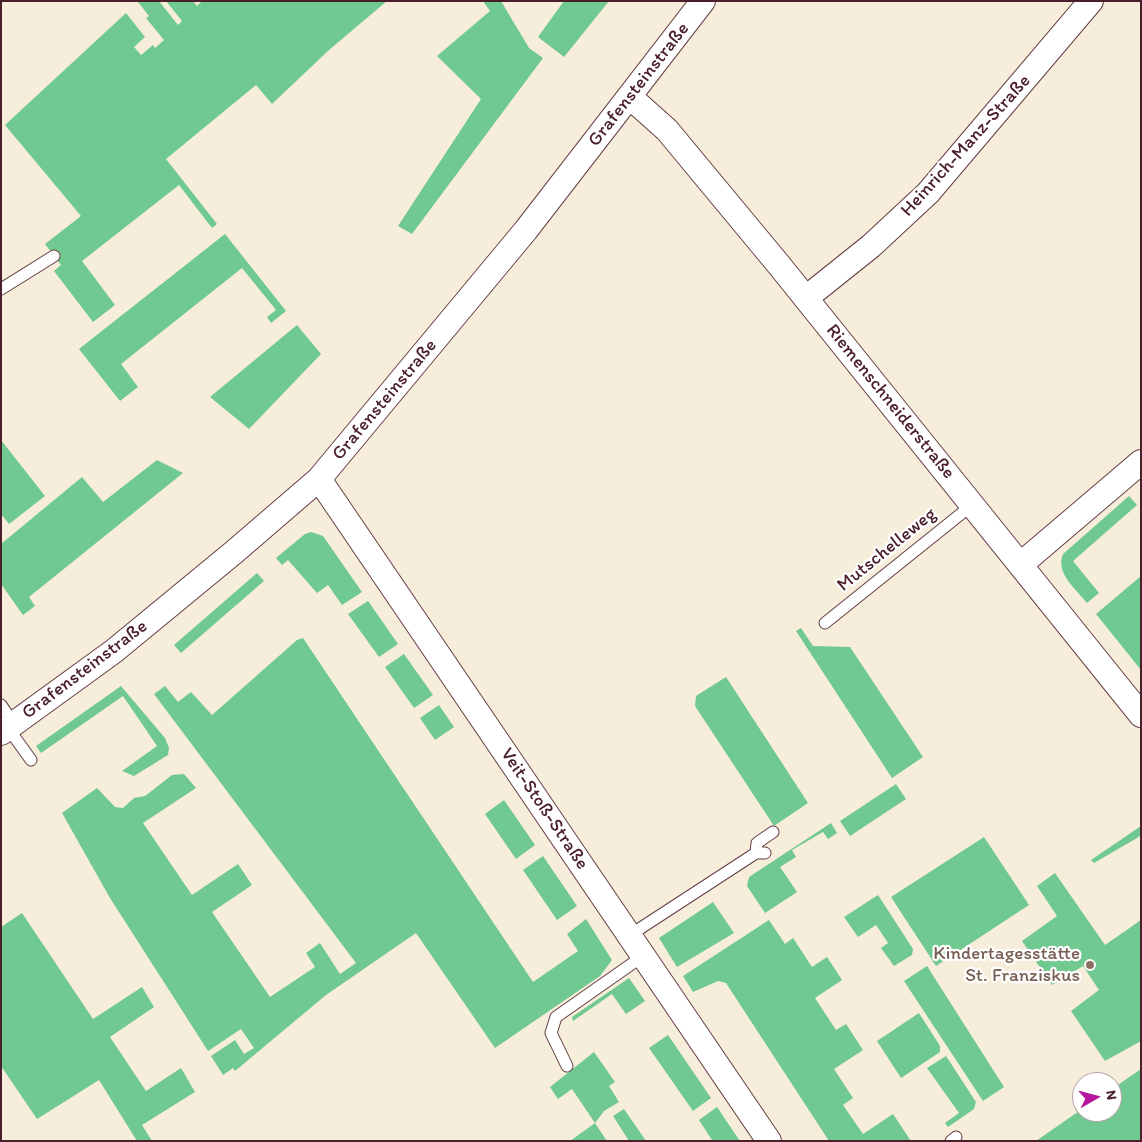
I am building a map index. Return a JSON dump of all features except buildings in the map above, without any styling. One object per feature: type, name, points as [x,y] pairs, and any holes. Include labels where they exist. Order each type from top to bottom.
[{"type":"street","name":"Grafensteinstraße","points":[[6,722],[114,651],[233,553],[318,479],[520,238],[630,98],[703,1]]},
{"type":"street","name":"Heinrich-Manz-Straße","points":[[806,298],[871,246],[928,194],[1091,1]]},
{"type":"street","name":"Riemenschneiderstraße","points":[[630,98],[667,130],[806,298],[1141,715]]},
{"type":"street","points":[[1020,565],[1141,462]]},
{"type":"street","name":"Veit-Stoß-Straße","points":[[318,479],[769,1141]]},
{"type":"lane","points":[[1,289],[54,256]]},
{"type":"lane","name":"Mutschelleweg","points":[[825,623],[972,505]]},
{"type":"lane","points":[[6,722],[31,760]]},
{"type":"lane","points":[[630,935],[760,853],[757,843],[773,832]]},
{"type":"lane","points":[[567,1066],[551,1033],[556,1017],[643,956]]},
{"type":"green space","points":[[139,1],[159,1],[178,25],[182,21],[166,1],[193,1],[197,6],[202,1],[387,1],[329,50],[272,104],[256,85],[166,159],[217,224],[212,228],[179,185],[82,261],[115,305],[93,322],[54,271],[61,265],[45,244],[81,216],[5,125],[126,13],[145,37],[134,47],[141,55],[153,45],[155,48],[164,40],[146,18],[149,16]]},
{"type":"green space","points":[[483,1],[501,1],[529,48],[543,58],[412,234],[398,226],[481,99],[437,56],[490,11]]},
{"type":"green space","points":[[564,1],[609,1],[564,57],[538,37]]},
{"type":"green space","points":[[225,234],[286,311],[271,323],[267,317],[276,310],[242,268],[121,364],[138,387],[120,401],[79,349]]},
{"type":"green space","points":[[297,325],[321,354],[249,429],[210,397]]},
{"type":"green space","points":[[1,440],[45,496],[9,524],[1,514]]},
{"type":"green space","points":[[157,460],[183,473],[29,597],[35,606],[23,615],[1,584],[1,544],[82,477],[103,502]]},
{"type":"green space","points":[[1129,496],[1137,505],[1073,561],[1099,593],[1087,603],[1064,574],[1061,561],[1063,554]]},
{"type":"green space","points":[[311,532],[323,536],[362,592],[342,605],[328,585],[317,593],[288,560],[282,565],[276,558],[305,534]]},
{"type":"green space","points":[[257,573],[264,581],[181,653],[174,645]]},
{"type":"green space","points":[[1141,576],[1141,670],[1096,614]]},
{"type":"green space","points":[[368,601],[398,644],[379,657],[348,614]]},
{"type":"green space","points":[[801,628],[813,646],[850,647],[923,757],[892,778],[796,631]]},
{"type":"green space","points":[[303,638],[533,982],[578,951],[567,934],[586,919],[612,960],[600,976],[495,1048],[416,933],[326,995],[235,1071],[233,1068],[223,1075],[211,1056],[235,1040],[244,1054],[254,1048],[241,1029],[208,1051],[110,898],[62,813],[97,788],[115,807],[123,808],[134,798],[145,796],[172,775],[184,774],[196,788],[143,823],[192,895],[238,864],[252,885],[212,912],[270,997],[315,967],[306,953],[320,943],[340,974],[356,963],[154,694],[165,686],[178,702],[191,692],[212,715],[297,640]]},
{"type":"green space","points":[[404,654],[433,695],[414,708],[385,667]]},
{"type":"green space","points":[[726,677],[808,803],[774,826],[695,706],[696,696]]},
{"type":"green space","points":[[121,686],[165,738],[169,748],[168,755],[134,776],[122,771],[157,746],[123,696],[41,753],[36,746]]},
{"type":"green space","points":[[439,705],[454,727],[435,740],[420,718]]},
{"type":"green space","points":[[896,784],[906,799],[850,836],[840,821]]},
{"type":"green space","points":[[504,800],[535,845],[516,859],[485,814]]},
{"type":"green space","points":[[831,823],[837,833],[828,839],[823,832],[792,850],[796,857],[780,867],[797,892],[765,913],[747,886],[749,877]]},
{"type":"green space","points":[[1141,826],[1141,835],[1137,838],[1094,863],[1091,860]]},
{"type":"green space","points":[[984,837],[1029,905],[936,966],[891,897]]},
{"type":"green space","points":[[543,856],[577,906],[557,920],[523,870]]},
{"type":"green space","name":"Kindertagesstätte St. Franziskus","points":[[1055,873],[1105,945],[1141,920],[1141,1041],[1105,1061],[1071,1011],[1099,990],[1083,966],[1052,985],[1022,941],[1057,916],[1037,886]]},
{"type":"green space","points":[[878,895],[913,949],[912,955],[894,966],[881,948],[888,943],[876,925],[858,937],[844,917]]},
{"type":"green space","points":[[713,902],[734,933],[677,967],[659,938]]},
{"type":"green space","points":[[22,913],[93,1019],[142,987],[154,1007],[110,1037],[146,1091],[181,1068],[195,1092],[142,1125],[152,1141],[137,1141],[99,1080],[37,1119],[1,1066],[1,927]]},
{"type":"green space","points":[[769,920],[785,944],[793,938],[812,967],[827,957],[842,980],[815,998],[836,1030],[846,1024],[863,1050],[834,1069],[853,1098],[843,1105],[863,1134],[893,1114],[911,1141],[829,1141],[726,983],[718,981],[693,992],[683,976]]},
{"type":"green space","points":[[927,966],[1004,1087],[983,1101],[904,981]]},
{"type":"green space","points":[[629,978],[645,1001],[626,1014],[612,994],[573,1021],[572,1017]]},
{"type":"green space","points":[[919,1013],[940,1046],[940,1052],[901,1078],[877,1041]]},
{"type":"green space","points":[[668,1035],[711,1098],[693,1111],[649,1048]]},
{"type":"green space","points":[[594,1052],[615,1082],[609,1086],[619,1102],[604,1111],[595,1123],[572,1089],[558,1099],[550,1087]]},
{"type":"green space","points":[[946,1056],[976,1102],[974,1109],[948,1127],[945,1123],[959,1113],[927,1068]]},
{"type":"green space","points":[[1141,1069],[1141,1141],[1036,1141],[1072,1116],[1072,1122],[1122,1122],[1122,1082]]},
{"type":"green space","points":[[717,1107],[740,1141],[712,1140],[699,1120]]},
{"type":"green space","points":[[624,1109],[646,1141],[629,1141],[613,1116]]},
{"type":"green space","points":[[595,1123],[607,1141],[570,1141]]},
{"type":"place","name":"Kindertagesstätte St. Franziskus","points":[[1090,965]]}]
